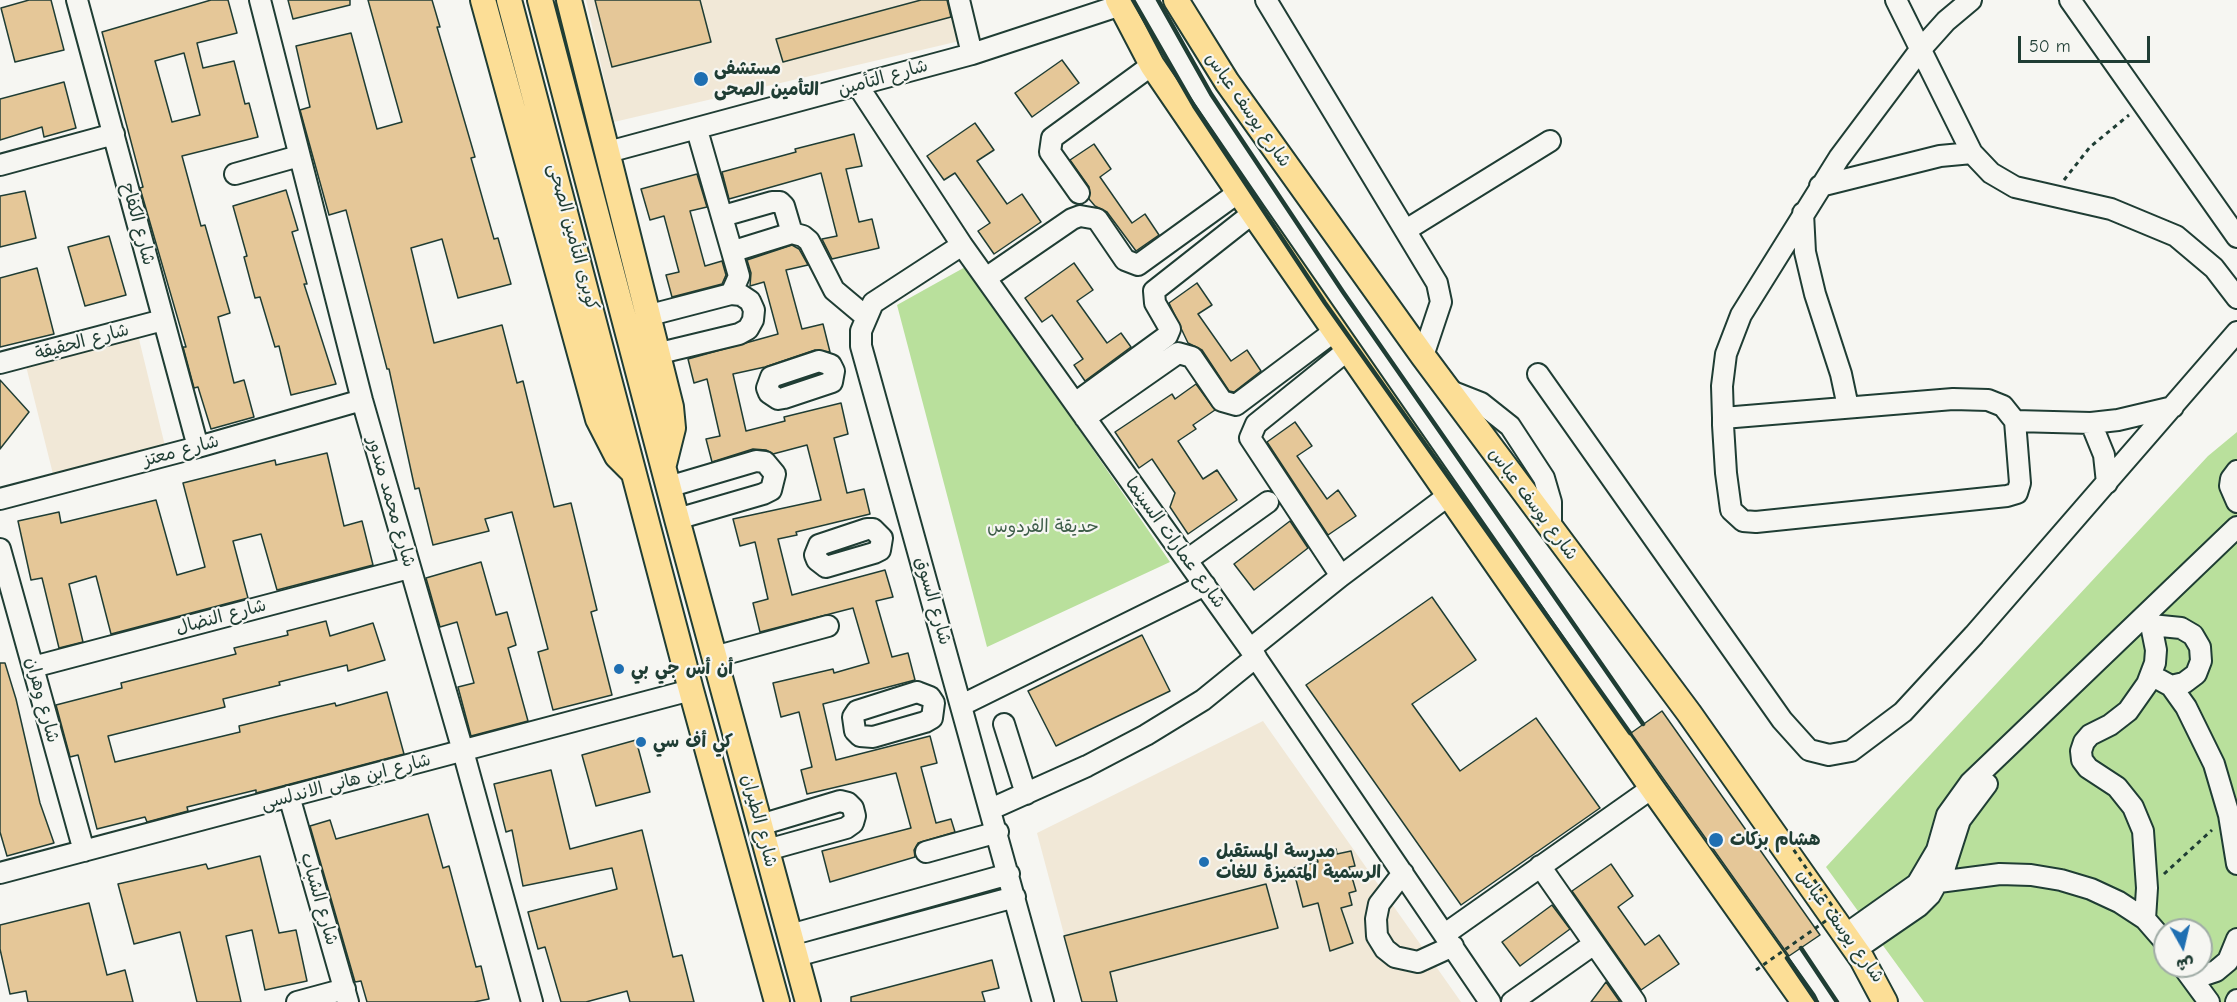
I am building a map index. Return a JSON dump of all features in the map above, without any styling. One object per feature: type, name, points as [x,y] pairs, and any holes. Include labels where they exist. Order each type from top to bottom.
[{"type":"main road","points":[[483,0],[598,419],[617,456],[636,475]]},
{"type":"main road","name":"كوبرى التأمين الصحى","points":[[510,0],[636,475]]},
{"type":"main road","name":"كوبرى التأمين الصحى","points":[[540,0],[666,477]]},
{"type":"main road","points":[[569,0],[660,353],[673,428],[666,477]]},
{"type":"main road","name":"شارع يوسف عباس","points":[[1176,0],[1227,82],[1423,356],[1663,677],[1854,948]]},
{"type":"main road","points":[[1120,3],[1152,65],[1253,213],[1652,788],[1804,1002]]},
{"type":"main road","name":"شارع الطيران","points":[[636,475],[691,690],[777,1002]]},
{"type":"main road","name":"شارع الطيران","points":[[666,477],[808,1002]]},
{"type":"main road","points":[[1854,948],[1885,1002]]},
{"type":"street","name":"شارع الكفاح","points":[[77,0],[198,447]]},
{"type":"street","name":"شارع محمد مندور","points":[[260,0],[362,400],[463,751],[532,1002]]},
{"type":"street","points":[[959,0],[972,54]]},
{"type":"street","points":[[1266,0],[1406,230],[1441,295],[1438,314],[1423,356]]},
{"type":"street","points":[[1896,0],[1971,153],[1991,173],[2015,187],[2111,209],[2176,236],[2214,268],[2237,298]]},
{"type":"street","points":[[1723,418],[1973,398],[2003,406],[2016,421],[2020,483],[2017,493],[2007,496],[1756,522],[1743,520],[1731,510],[1725,473],[1723,418],[1722,386],[1730,337],[1820,186],[1920,50],[1946,21],[1971,0]]},
{"type":"street","points":[[2070,0],[2145,103],[2237,237]]},
{"type":"street","name":"شارع التأمين","points":[[608,152],[697,130],[972,54],[1120,3]]},
{"type":"street","points":[[1079,193],[1050,152],[1052,138],[1152,65]]},
{"type":"street","name":"شارع عمارات السينما","points":[[858,86],[962,245],[1253,653],[1490,1002]]},
{"type":"street","points":[[697,130],[734,252],[739,276],[736,290],[731,294]]},
{"type":"street","points":[[0,165],[114,134]]},
{"type":"street","points":[[1406,230],[1550,141]]},
{"type":"street","points":[[1820,186],[1940,156],[1971,153]]},
{"type":"street","points":[[235,174],[300,156]]},
{"type":"street","points":[[986,278],[1072,219],[1080,216],[1097,219],[1125,260],[1138,265],[1239,192]]},
{"type":"street","points":[[723,216],[772,201],[780,202],[784,206],[792,233]]},
{"type":"street","points":[[1080,411],[1167,336],[1170,329],[1155,303],[1154,291],[1253,213]]},
{"type":"street","points":[[1803,213],[1803,235],[1808,266],[1841,374],[1848,407]]},
{"type":"street","points":[[734,252],[792,233],[803,236],[809,242],[834,290],[865,316],[873,303],[962,245]]},
{"type":"street","points":[[650,315],[731,294],[741,295],[750,301],[754,310],[753,320],[748,329],[740,334],[660,353]]},
{"type":"street","name":"شارع السوق","points":[[865,316],[861,331],[864,361],[998,832],[1043,1002]]},
{"type":"street","name":"شارع الحقيقة","points":[[0,363],[163,320]]},
{"type":"street","points":[[1538,374],[1782,720],[1809,750],[1818,755],[1841,754],[1851,751],[1903,712],[2107,483],[2237,332]]},
{"type":"street","points":[[1080,411],[1178,353],[1192,357],[1222,401],[1236,405],[1342,339]]},
{"type":"street","points":[[1341,576],[1250,438],[1256,424],[1342,339]]},
{"type":"street","points":[[834,371],[864,361]]},
{"type":"street","name":"شارع معتز","points":[[0,499],[198,447],[362,400]]},
{"type":"street","points":[[2016,421],[2091,423],[2118,420],[2173,407]]},
{"type":"street","points":[[2091,423],[2104,455],[2107,483]]},
{"type":"street","points":[[666,477],[756,461],[765,462],[775,474],[771,490],[763,494],[677,519]]},
{"type":"street","points":[[2237,471],[2229,486],[2237,502]]},
{"type":"street","points":[[991,810],[1146,735],[1203,700],[1341,576],[1449,495]]},
{"type":"street","points":[[1187,560],[1268,501]]},
{"type":"street","points":[[1854,948],[1917,884],[1937,850],[1947,815],[1970,783],[2237,527]]},
{"type":"street","points":[[882,538],[912,529]]},
{"type":"street","points":[[1854,948],[1919,906],[1939,883],[1960,820],[1980,791],[2237,543]]},
{"type":"street","name":"شارع وهران","points":[[0,549],[84,851]]},
{"type":"street","name":"شارع النضال","points":[[33,667],[409,568]]},
{"type":"street","points":[[934,703],[961,700],[1205,585]]},
{"type":"street","points":[[2145,919],[2147,888],[2143,831],[2133,807],[2117,787],[2088,768],[2082,760],[2081,751],[2090,735],[2110,725],[2128,711],[2151,675],[2156,650],[2151,625]]},
{"type":"street","points":[[2151,625],[2181,628],[2193,635],[2200,647],[2201,661],[2196,674],[2184,683],[2171,686]]},
{"type":"street","points":[[714,657],[828,626]]},
{"type":"street","points":[[2151,675],[2171,686],[2199,730],[2214,764],[2229,815],[2237,864]]},
{"type":"street","name":"شارع ابن هانى الاندلسى","points":[[0,873],[691,690]]},
{"type":"street","points":[[1004,723],[1026,795]]},
{"type":"street","points":[[1403,873],[1379,904],[1376,919],[1377,936],[1385,949],[1395,957],[1418,962],[1449,940],[1540,866],[1652,788]]},
{"type":"street","name":"شارع الشباب","points":[[289,796],[346,996]]},
{"type":"street","points":[[760,825],[840,801],[848,803],[853,808],[855,816],[853,823],[846,828],[767,850]]},
{"type":"street","points":[[926,852],[998,832]]},
{"type":"street","points":[[1540,866],[1635,1002]]},
{"type":"street","points":[[793,945],[1009,874]]},
{"type":"street","points":[[1917,884],[2000,874],[2031,875],[2061,880],[2091,889],[2145,919],[2153,928]]},
{"type":"street","points":[[793,945],[1015,897]]},
{"type":"street","points":[[2213,971],[2228,961],[2237,939]]},
{"type":"street","points":[[1512,1002],[1594,944]]},
{"type":"street","name":"شارع يوسف عباس","points":[[1854,948],[1897,1002]]},
{"type":"street","points":[[1784,973],[1791,1002]]},
{"type":"street","points":[[2192,978],[2209,1002]]},
{"type":"street","points":[[297,1002],[346,996]]},
{"type":"path","points":[[2053,197],[2064,179],[2090,147],[2145,103]]},
{"type":"path","points":[[2147,888],[2229,815]]},
{"type":"path","points":[[1756,970],[1837,913],[1791,846]]},
{"type":"shaded area","name":"مستشفى التأمين الصحى","points":[[586,0],[969,0],[981,36],[614,122]]},
{"type":"shaded area","points":[[138,335],[166,450],[54,478],[25,362]]},
{"type":"shaded area","name":"مدرسة المستقبل الرسمية المتميزة للغات","points":[[1263,721],[1461,1002],[1082,1002],[1037,833]]},
{"type":"green space","name":"حديقة الفردوس","points":[[967,266],[1170,562],[987,647],[897,305]]},
{"type":"green space","points":[[2237,432],[2237,1002],[1924,1002],[1826,867],[2208,456]]},
{"type":"building","points":[[29,0],[51,0],[64,50],[15,62],[1,8]]},
{"type":"building","points":[[211,0],[228,0],[237,33],[197,43],[203,68],[234,61],[245,104],[249,103],[258,137],[182,156],[201,226],[205,225],[230,313],[218,317],[234,383],[244,380],[254,417],[211,429],[198,387],[194,388],[183,347],[186,347],[140,188],[143,187],[102,32]],"holes":[[[184,53],[200,115],[172,122],[155,61]]]},
{"type":"building","points":[[288,0],[350,0],[350,5],[293,19]]},
{"type":"building","points":[[368,0],[432,0],[440,27],[437,27],[475,157],[471,158],[494,239],[498,238],[511,284],[458,298],[442,239],[411,248],[434,343],[502,325],[517,383],[523,381],[554,507],[571,503],[597,610],[591,612],[612,695],[553,710],[538,652],[548,649],[512,512],[485,519],[489,531],[433,545],[419,488],[415,489],[389,369],[387,369],[346,210],[329,215],[300,110],[310,107],[296,46],[351,33],[377,129],[402,122]]},
{"type":"building","points":[[595,0],[700,0],[711,42],[612,67]]},
{"type":"building","points":[[921,0],[947,0],[951,17],[783,62],[776,39]]},
{"type":"building","points":[[1062,60],[1079,83],[1032,117],[1015,93]]},
{"type":"building","points":[[64,82],[76,128],[44,137],[42,127],[0,140],[0,99]]},
{"type":"building","points":[[975,123],[994,150],[977,161],[1007,204],[1022,194],[1041,222],[994,254],[978,231],[990,223],[955,173],[944,180],[927,156]]},
{"type":"building","points":[[854,134],[862,166],[846,169],[859,222],[872,219],[879,248],[832,259],[822,239],[837,236],[821,173],[729,199],[722,172],[796,152],[795,149]]},
{"type":"building","points":[[1094,144],[1111,169],[1100,177],[1132,223],[1145,214],[1159,235],[1136,251],[1107,212],[1095,206],[1089,199],[1089,187],[1070,160]]},
{"type":"building","points":[[697,174],[707,207],[690,211],[705,266],[722,261],[726,275],[722,284],[672,297],[666,275],[679,272],[664,216],[650,220],[641,189]]},
{"type":"building","points":[[286,190],[298,230],[292,232],[307,284],[304,284],[336,384],[291,395],[279,346],[275,347],[260,297],[255,298],[244,257],[247,256],[233,206]]},
{"type":"building","points":[[25,191],[36,238],[0,247],[0,196]]},
{"type":"building","points":[[109,236],[126,295],[85,306],[68,247]]},
{"type":"building","points":[[792,245],[799,249],[808,265],[786,270],[802,329],[823,324],[830,352],[815,350],[765,367],[733,374],[746,431],[785,421],[784,417],[841,403],[848,434],[834,438],[847,493],[864,489],[870,514],[796,532],[797,535],[778,539],[792,595],[885,570],[893,597],[876,601],[892,657],[908,653],[915,680],[823,704],[836,760],[930,736],[937,763],[921,767],[936,823],[951,819],[955,832],[918,843],[914,850],[915,857],[830,882],[822,851],[911,828],[896,773],[807,794],[801,770],[812,767],[799,712],[781,717],[773,683],[833,669],[834,673],[869,663],[853,608],[760,632],[753,603],[768,599],[755,542],[740,546],[733,519],[821,500],[807,445],[773,454],[766,450],[753,449],[712,462],[706,439],[720,436],[707,379],[694,383],[688,359],[778,334],[764,282],[750,286],[751,273],[747,260]]},
{"type":"building","points":[[1074,263],[1093,290],[1077,301],[1107,343],[1121,333],[1131,347],[1085,381],[1074,365],[1083,359],[1052,315],[1042,322],[1025,298]]},
{"type":"building","points":[[37,268],[54,334],[0,347],[0,278]]},
{"type":"building","points":[[1197,283],[1212,305],[1198,314],[1231,361],[1247,350],[1261,371],[1234,392],[1229,391],[1202,350],[1188,343],[1169,303]]},
{"type":"building","points":[[0,380],[29,412],[0,449]]},
{"type":"building","points":[[1196,384],[1215,410],[1193,425],[1196,429],[1178,441],[1203,479],[1217,470],[1237,500],[1188,534],[1170,507],[1175,493],[1152,459],[1139,468],[1115,432],[1172,394],[1175,399]]},
{"type":"building","points":[[1295,422],[1312,446],[1297,456],[1327,499],[1338,490],[1356,516],[1328,535],[1267,442]]},
{"type":"building","points":[[327,453],[344,526],[362,521],[373,565],[277,590],[261,534],[233,541],[248,598],[111,634],[96,576],[69,584],[83,642],[59,648],[42,578],[31,580],[18,521],[59,512],[61,523],[156,500],[177,575],[205,567],[183,483],[275,460],[276,465]]},
{"type":"building","points":[[1290,521],[1308,548],[1254,590],[1234,564]]},
{"type":"building","points":[[481,562],[496,615],[507,612],[516,645],[508,648],[528,721],[471,736],[458,687],[474,683],[457,622],[440,627],[426,578]]},
{"type":"building","points":[[1432,597],[1476,660],[1412,704],[1460,771],[1536,718],[1600,808],[1461,905],[1306,685]]},
{"type":"building","points":[[326,621],[330,636],[373,623],[385,660],[348,671],[347,665],[279,682],[280,685],[223,699],[225,707],[108,736],[115,762],[240,732],[239,726],[335,703],[336,706],[387,692],[404,754],[256,793],[256,790],[187,807],[188,811],[147,822],[145,817],[97,829],[78,755],[70,757],[56,705],[122,688],[121,683],[236,654],[234,648],[288,635],[287,631]]},
{"type":"building","points":[[1142,635],[1170,691],[1056,746],[1028,691]]},
{"type":"building","points":[[0,663],[5,663],[16,699],[40,803],[54,843],[7,856],[0,832]]},
{"type":"building","name":"هشام بركات","points":[[1662,711],[1820,935],[1789,956],[1631,733]]},
{"type":"building","points":[[636,740],[650,792],[596,806],[582,755]]},
{"type":"building","points":[[551,770],[570,849],[642,830],[673,957],[682,955],[694,1002],[630,1002],[627,991],[586,1002],[561,1002],[545,947],[538,949],[528,912],[617,889],[612,868],[523,886],[512,830],[506,832],[494,784]]},
{"type":"building","points":[[428,814],[443,868],[449,866],[476,967],[481,966],[489,999],[474,1002],[367,1002],[361,981],[355,982],[310,826],[330,820],[336,839]]},
{"type":"building","points":[[1336,849],[1337,854],[1351,851],[1355,866],[1349,867],[1356,891],[1349,893],[1352,905],[1341,908],[1353,943],[1330,951],[1318,903],[1303,907],[1293,868],[1318,862],[1316,854]]},
{"type":"building","points":[[260,856],[279,933],[296,930],[307,981],[265,990],[252,930],[226,936],[241,1002],[197,1002],[180,932],[134,944],[118,884],[206,864],[208,869]]},
{"type":"building","points":[[1611,864],[1633,896],[1618,907],[1645,945],[1659,935],[1679,964],[1641,990],[1572,891]]},
{"type":"building","points":[[1266,884],[1278,928],[1110,972],[1117,1002],[1082,1002],[1064,936]]},
{"type":"building","points":[[89,903],[107,975],[125,970],[133,1002],[28,1002],[26,991],[10,994],[0,949],[0,925]]},
{"type":"building","points":[[1552,905],[1570,929],[1520,966],[1502,942]]},
{"type":"building","points":[[992,960],[999,988],[982,992],[985,1002],[851,1002],[851,997]]},
{"type":"building","points":[[1606,982],[1620,1002],[1591,1002]]},
{"type":"railway","points":[[1133,0],[1194,106],[1325,303],[1630,733]]},
{"type":"railway","points":[[1158,0],[1211,94],[1343,292],[1643,724]]},
{"type":"railway","points":[[1801,948],[1837,1002]]},
{"type":"railway","points":[[1787,958],[1817,1002]]},
{"type":"place","name":"مستشفى التأمين الصحى","points":[[701,79]]},
{"type":"place","name":"أن أس جي بي","points":[[619,669]]},
{"type":"place","name":"كي أف سي","points":[[641,742]]},
{"type":"place","name":"هشام بركات","points":[[1716,840]]},
{"type":"place","name":"مدرسة المستقبل الرسمية المتميزة للغات","points":[[1204,862]]}]
